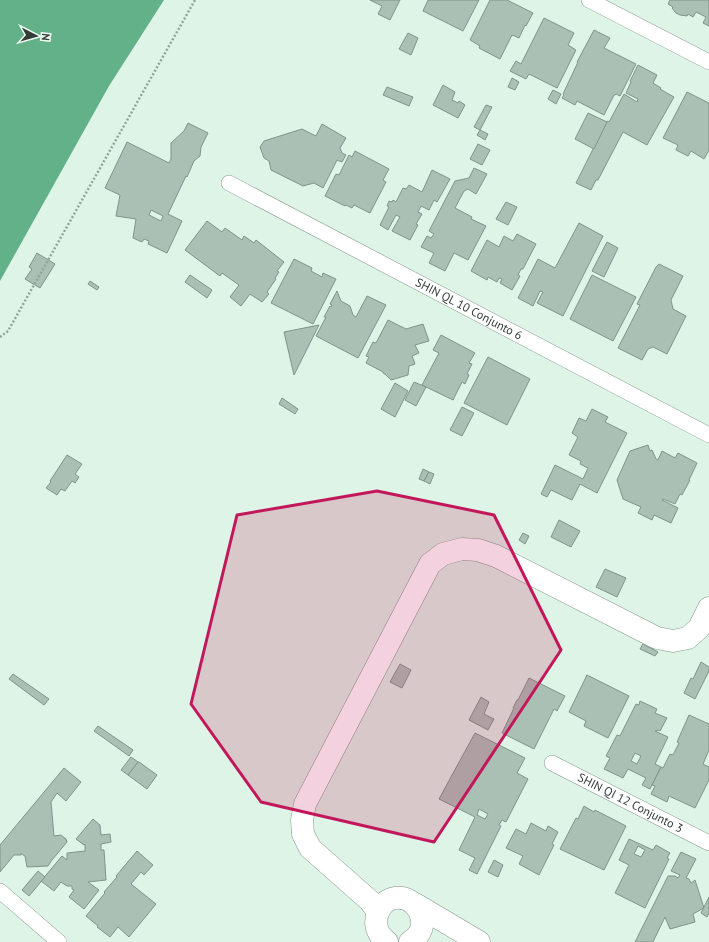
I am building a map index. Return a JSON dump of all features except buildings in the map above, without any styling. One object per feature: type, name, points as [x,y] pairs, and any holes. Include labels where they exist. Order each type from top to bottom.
[{"type":"street","points":[[589,0],[709,62]]},
{"type":"street","name":"SHIN QL 10 Conjunto 6","points":[[229,183],[709,435]]},
{"type":"street","points":[[378,912],[370,900],[310,848],[303,834],[302,820],[305,804],[430,564],[443,554],[462,549],[478,550],[496,556],[657,638],[673,641],[688,638],[699,628],[709,608]]},
{"type":"street","name":"SHIN QI 12 Conjunto 3","points":[[552,763],[709,843]]},
{"type":"street","points":[[332,868],[410,902],[478,941]]},
{"type":"street","points":[[0,891],[60,942]]},
{"type":"street","points":[[380,939],[376,924],[378,912],[384,903],[395,898],[410,902],[421,914],[423,925],[415,938],[478,941]]},
{"type":"path","points":[[0,337],[8,331],[195,0]]},
{"type":"highlighted area","points":[[377,491],[494,515],[561,650],[434,842],[261,802],[191,704],[237,515]]},
{"type":"shaded area","points":[[0,0],[164,0],[109,86],[0,281]]}]
